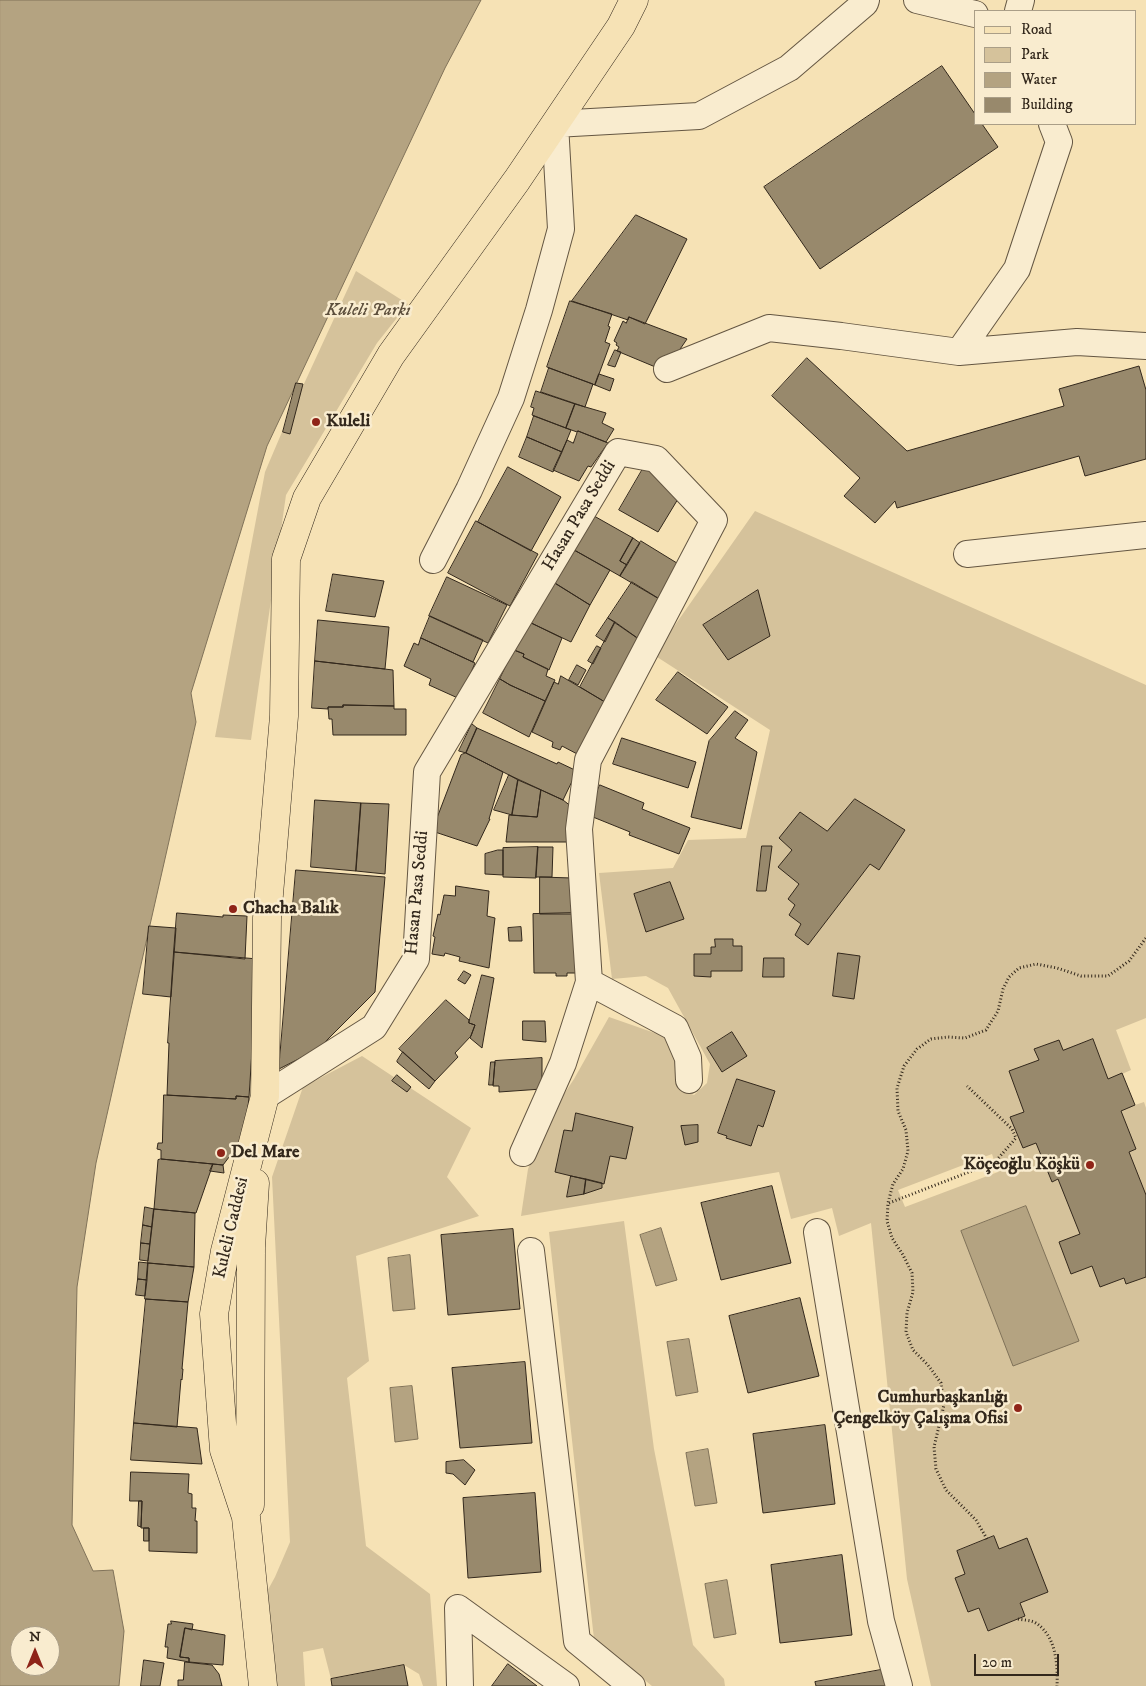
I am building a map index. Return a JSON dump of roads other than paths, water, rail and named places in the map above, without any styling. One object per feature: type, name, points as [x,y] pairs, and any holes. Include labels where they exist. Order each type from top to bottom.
[{"type":"main road","points":[[258,1122],[265,1096],[267,918],[284,716],[286,559],[307,498],[391,355],[517,180],[621,26],[634,0]]},
{"type":"main road","name":"Kuleli Caddesi","points":[[250,1549],[251,1247],[258,1122]]},
{"type":"main road","name":"Kuleli Caddesi","points":[[250,1549],[246,1517],[224,1450],[214,1314],[225,1250],[258,1122]]},
{"type":"main road","points":[[250,1549],[263,1686]]},
{"type":"street","points":[[433,560],[469,490],[511,398],[539,310],[561,229],[555,124],[699,116],[789,68],[865,4],[866,0]]},
{"type":"street","points":[[917,0],[974,14]]},
{"type":"street","points":[[959,352],[1017,269],[1059,142],[1052,125]]},
{"type":"street","points":[[668,369],[769,328],[959,352],[1078,342],[1146,346]]},
{"type":"street","name":"Hasan Pasa Seddi","points":[[265,1096],[374,1027],[416,958],[427,772],[618,452],[656,459],[714,520],[588,760],[579,829],[589,982],[563,1063],[523,1153]]},
{"type":"street","points":[[967,554],[1146,535]]},
{"type":"street","points":[[589,982],[675,1028],[688,1058],[689,1080]]},
{"type":"street","points":[[817,1232],[881,1621],[899,1686]]},
{"type":"street","points":[[531,1250],[577,1642],[632,1686]]},
{"type":"street","points":[[460,1686],[458,1608],[566,1686]]},
{"type":"water","points":[[0,0],[481,0],[445,68],[267,446],[191,693],[196,722],[96,1163],[77,1287],[72,1525],[93,1571],[113,1570],[124,1631],[119,1686],[0,1686]]},
{"type":"water","points":[[1026,1206],[1079,1341],[1013,1366],[961,1231]]},
{"type":"water","points":[[661,1228],[677,1280],[656,1286],[640,1235]]},
{"type":"water","points":[[410,1255],[415,1309],[393,1311],[388,1258]]},
{"type":"water","points":[[689,1339],[698,1392],[676,1396],[667,1342]]},
{"type":"water","points":[[412,1386],[418,1439],[395,1442],[390,1388]]},
{"type":"water","points":[[708,1449],[717,1503],[695,1506],[686,1453]]},
{"type":"water","points":[[727,1580],[736,1634],[714,1638],[705,1584]]},
{"type":"place","name":"Kuleli","points":[[316,422]]},
{"type":"place","name":"Chacha Balık","points":[[233,909]]},
{"type":"place","name":"Del Mare","points":[[221,1153]]},
{"type":"place","name":"Köçeoğlu Köşkü","points":[[1090,1165]]},
{"type":"place","name":"Cumhurbaşkanlığı Çengelköy Çalışma Ofisi","points":[[1018,1408]]},
{"type":"park label","name":"Kuleli Parkı","points":[[368,311]]}]
